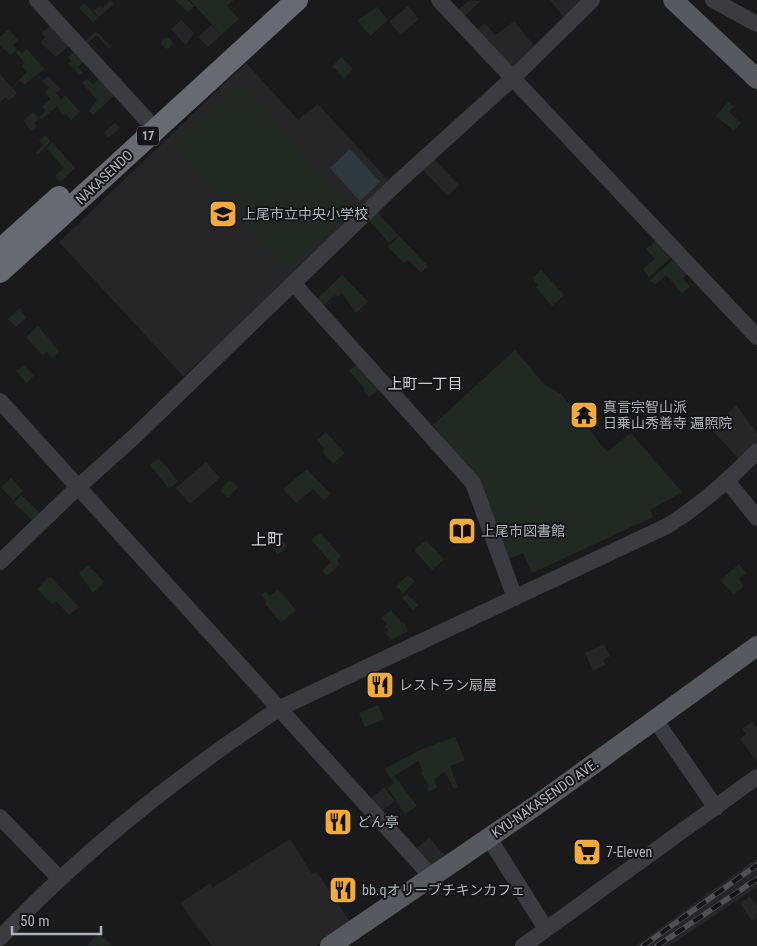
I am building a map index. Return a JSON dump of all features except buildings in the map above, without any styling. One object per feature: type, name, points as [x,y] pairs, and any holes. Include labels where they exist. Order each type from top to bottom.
[{"type":"highway","name":"NAKASENDO","points":[[0,250],[277,0]]},
{"type":"highway","name":"NAKASENDO","points":[[0,272],[297,0]]},
{"type":"main road","points":[[677,1],[757,79]]},
{"type":"main road","name":"KYU-NAKASENDO AVE.","points":[[330,946],[656,721],[757,646]]},
{"type":"street","points":[[37,0],[146,119]]},
{"type":"street","points":[[439,0],[757,337]]},
{"type":"street","points":[[0,562],[78,487],[135,436],[410,171],[512,79],[592,0]]},
{"type":"street","points":[[713,0],[757,24]]},
{"type":"street","points":[[294,284],[473,483],[515,598]]},
{"type":"street","points":[[0,401],[431,876]]},
{"type":"street","points":[[0,938],[59,878],[184,776],[280,708],[667,526],[696,508],[728,482],[757,451]]},
{"type":"street","points":[[728,482],[757,518]]},
{"type":"street","points":[[656,721],[716,808]]},
{"type":"street","points":[[523,946],[757,778]]},
{"type":"street","points":[[0,817],[59,878]]},
{"type":"street","points":[[489,838],[546,929]]},
{"type":"shaded area","points":[[110,0],[114,4],[99,17],[93,11],[100,5],[103,8]]},
{"type":"shaded area","points":[[175,0],[188,0],[194,6],[188,12]]},
{"type":"shaded area","points":[[190,0],[234,0],[227,6],[239,19],[221,35]]},
{"type":"shaded area","points":[[470,0],[481,1],[463,17],[458,10]]},
{"type":"shaded area","points":[[550,0],[586,0],[565,19]]},
{"type":"shaded area","points":[[84,3],[98,18],[93,22],[79,8]]},
{"type":"shaded area","points":[[408,6],[419,19],[401,35],[389,22]]},
{"type":"shaded area","points":[[377,7],[388,20],[370,36],[357,20]]},
{"type":"shaded area","points":[[181,20],[194,33],[186,45],[171,29]]},
{"type":"shaded area","points":[[514,21],[536,48],[511,71],[475,32],[485,23],[495,35]]},
{"type":"shaded area","points":[[52,23],[70,45],[56,57],[40,42],[45,38],[42,33]]},
{"type":"shaded area","points":[[211,25],[221,35],[208,47],[198,37]]},
{"type":"shaded area","points":[[9,29],[18,40],[13,45],[17,50],[10,55],[0,45],[0,37]]},
{"type":"shaded area","points":[[96,31],[111,47],[109,49],[97,35],[86,45],[85,41]]},
{"type":"shaded area","points":[[167,37],[173,43],[167,49],[161,43]]},
{"type":"shaded area","points":[[27,49],[44,69],[24,85],[19,80],[27,72],[22,66],[25,63],[15,52],[19,50],[22,54]]},
{"type":"shaded area","points":[[77,49],[86,60],[78,67],[83,73],[79,76],[72,66],[70,67],[68,64],[71,61],[68,57]]},
{"type":"shaded area","points":[[342,57],[353,69],[344,78],[332,66]]},
{"type":"shaded area","name":"上尾市立中央小学校","points":[[246,63],[298,120],[318,104],[387,179],[387,186],[234,331],[183,376],[59,242]]},
{"type":"shaded area","points":[[0,74],[17,93],[9,101],[6,97],[0,102]]},
{"type":"shaded area","points":[[48,76],[61,89],[56,93],[42,81]]},
{"type":"shaded area","points":[[101,77],[116,94],[93,115],[89,111],[97,100],[82,83],[87,79],[93,84]]},
{"type":"shaded area","points":[[241,84],[354,210],[287,271],[173,145]]},
{"type":"shaded area","points":[[50,87],[62,100],[65,95],[80,112],[71,120],[66,114],[63,116],[57,106],[42,119],[39,117],[46,111],[42,106],[50,99],[45,92]]},
{"type":"shaded area","points":[[728,102],[734,107],[729,112],[741,123],[734,131],[716,116]]},
{"type":"shaded area","points":[[33,112],[39,119],[34,123],[37,127],[32,131],[23,121]]},
{"type":"shaded area","points":[[115,123],[120,128],[108,138],[104,132]]},
{"type":"shaded area","points":[[45,135],[51,141],[38,154],[36,152],[43,145],[39,140]]},
{"type":"shaded area","points":[[52,142],[75,168],[60,182],[55,176],[64,168],[47,148]]},
{"type":"shaded area","points":[[350,149],[380,182],[360,201],[330,168]]},
{"type":"shaded area","points":[[432,157],[459,185],[448,196],[421,168]]},
{"type":"shaded area","points":[[377,212],[398,235],[389,243],[369,220]]},
{"type":"shaded area","points":[[399,236],[428,266],[421,273],[408,260],[404,263],[388,247]]},
{"type":"shaded area","points":[[658,239],[673,256],[649,277],[643,269],[655,259],[646,249]]},
{"type":"shaded area","points":[[675,258],[688,273],[683,278],[690,287],[682,293],[666,275],[655,285],[650,280]]},
{"type":"shaded area","points":[[541,270],[564,295],[552,306],[536,287],[538,285],[532,278]]},
{"type":"shaded area","points":[[342,275],[368,302],[356,313],[342,293],[338,297],[335,295],[323,306],[317,299]]},
{"type":"shaded area","points":[[20,308],[26,318],[16,327],[8,319]]},
{"type":"shaded area","points":[[38,326],[59,351],[52,358],[47,352],[42,355],[26,337]]},
{"type":"shaded area","points":[[515,350],[545,385],[561,394],[607,452],[631,433],[682,492],[650,510],[653,517],[532,573],[523,553],[506,560],[476,479],[433,425]]},
{"type":"shaded area","points":[[358,363],[380,388],[369,397],[364,391],[365,389],[349,371]]},
{"type":"shaded area","points":[[24,365],[34,376],[26,383],[16,371]]},
{"type":"shaded area","points":[[736,405],[757,433],[757,441],[739,459],[711,429]]},
{"type":"shaded area","points":[[326,432],[345,453],[333,464],[322,451],[325,449],[317,440]]},
{"type":"shaded area","points":[[159,458],[178,481],[169,489],[150,465]]},
{"type":"shaded area","points":[[206,462],[220,478],[190,504],[176,488]]},
{"type":"shaded area","points":[[307,469],[331,494],[324,500],[313,489],[296,503],[283,489]]},
{"type":"shaded area","points":[[11,478],[23,491],[13,500],[1,487]]},
{"type":"shaded area","points":[[230,480],[238,487],[228,498],[220,490]]},
{"type":"shaded area","points":[[21,495],[41,514],[33,521],[14,503]]},
{"type":"shaded area","points":[[272,530],[287,546],[278,555],[273,548],[275,546],[269,539],[266,541],[263,539]]},
{"type":"shaded area","points":[[320,533],[341,556],[337,561],[340,564],[327,576],[322,571],[331,562],[311,540]]},
{"type":"shaded area","points":[[426,540],[444,559],[432,570],[414,550]]},
{"type":"shaded area","points":[[739,564],[746,573],[739,579],[744,586],[734,595],[720,580]]},
{"type":"shaded area","points":[[88,565],[104,582],[93,593],[79,573]]},
{"type":"shaded area","points":[[408,575],[415,582],[403,593],[396,586]]},
{"type":"shaded area","points":[[50,576],[79,607],[69,615],[56,601],[52,604],[37,589]]},
{"type":"shaded area","points":[[278,589],[296,610],[281,623],[265,604],[267,602],[261,595],[266,591],[270,596]]},
{"type":"shaded area","points":[[407,594],[418,605],[413,610],[402,598]]},
{"type":"shaded area","points":[[391,610],[402,623],[404,622],[408,631],[392,640],[385,633],[388,630],[385,627],[387,624],[381,618]]},
{"type":"shaded area","points":[[604,644],[610,656],[603,660],[606,665],[593,670],[585,653]]},
{"type":"shaded area","points":[[378,705],[384,719],[365,727],[359,713]]},
{"type":"shaded area","points":[[752,722],[757,728],[757,762],[740,739],[746,734],[742,729]]},
{"type":"shaded area","points":[[455,737],[465,760],[450,766],[458,787],[454,789],[445,772],[434,779],[437,787],[429,792],[427,788],[429,786],[421,773],[423,771],[418,761],[394,776],[417,806],[405,814],[388,788],[394,783],[384,769],[422,749]]},
{"type":"shaded area","points":[[384,787],[395,801],[381,812],[370,799]]},
{"type":"shaded area","points":[[429,837],[446,857],[432,869],[415,850]]},
{"type":"shaded area","points":[[290,839],[312,874],[316,871],[350,922],[316,946],[212,946],[180,903],[210,883],[212,888]]},
{"type":"shaded area","points":[[757,858],[757,887],[669,946],[635,946]]},
{"type":"shaded area","points":[[750,896],[757,907],[757,918],[752,921],[740,903]]},
{"type":"shaded area","points":[[99,933],[112,946],[87,945]]},
{"type":"railway","points":[[643,946],[757,865]]},
{"type":"railway","points":[[657,946],[757,879]]},
{"type":"place","name":"上尾市立中央小学校","points":[[223,214]]},
{"type":"place","name":"真言宗智山派 日乗山秀善寺 遍照院","points":[[584,415]]},
{"type":"place","name":"上尾市図書館","points":[[462,531]]},
{"type":"place","name":"レストラン扇屋","points":[[380,685]]},
{"type":"place","name":"どん亭","points":[[338,822]]},
{"type":"place","name":"7-Eleven","points":[[587,852]]},
{"type":"place","name":"bb.qオリーブチキンカフェ","points":[[343,890]]},
{"type":"district","name":"上町一丁目","points":[[425,384]]},
{"type":"district","name":"上町","points":[[267,539]]}]
